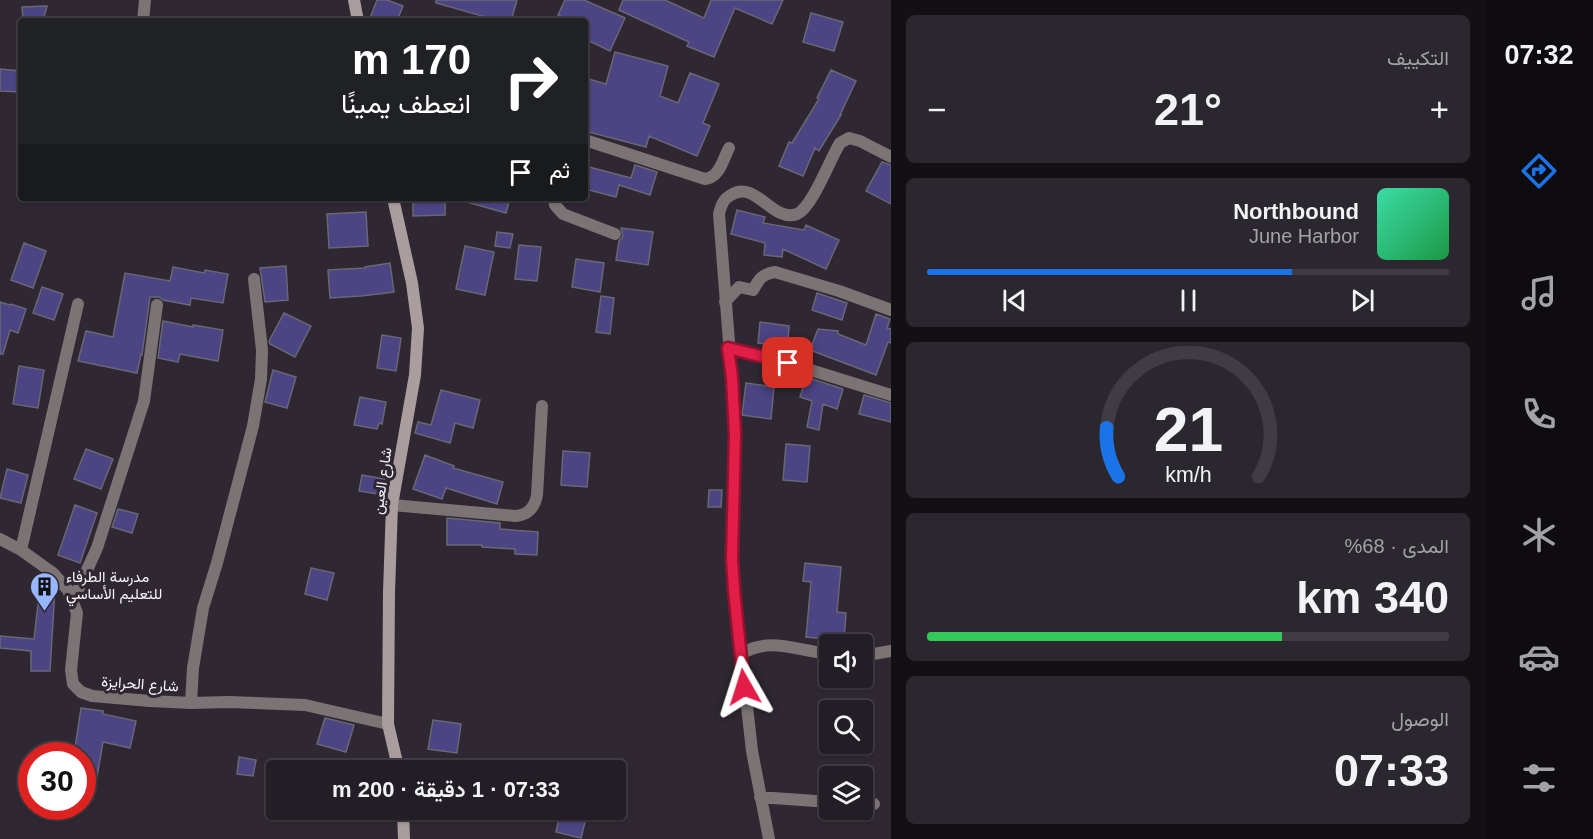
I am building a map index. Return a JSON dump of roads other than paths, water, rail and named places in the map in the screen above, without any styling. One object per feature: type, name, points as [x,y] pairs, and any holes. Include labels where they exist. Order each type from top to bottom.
[{"type":"street","points":[[143,18],[145,0]]},
{"type":"street","points":[[354,0],[357,18]]},
{"type":"street","points":[[769,839],[750,732],[735,611],[732,558],[735,435],[719,214],[725,199],[740,191],[748,192],[780,213],[797,214],[807,206],[837,148],[844,140],[855,139],[891,158]]},
{"type":"street","points":[[588,141],[705,178],[717,174],[729,148]]},
{"type":"street","name":"شارع العين","points":[[394,201],[412,283],[418,328],[415,375],[392,506],[388,724],[396,760]]},
{"type":"street","points":[[554,201],[563,214],[615,234]]},
{"type":"street","points":[[725,302],[739,287],[753,290],[760,277],[775,272],[839,291],[891,310]]},
{"type":"street","points":[[191,703],[193,668],[203,609],[253,426],[261,379],[262,350],[254,279]]},
{"type":"street","points":[[21,550],[78,304]]},
{"type":"street","points":[[73,601],[97,548],[144,401],[157,305]]},
{"type":"street","points":[[728,348],[797,366],[891,395]]},
{"type":"street","points":[[392,506],[516,516],[526,513],[534,506],[537,495],[542,406]]},
{"type":"street","points":[[0,539],[21,550],[53,573],[68,590],[73,601]]},
{"type":"street","name":"شارع الحرايزة","points":[[73,601],[76,613],[71,670],[73,684],[81,692],[92,696],[191,703],[305,705],[388,724]]},
{"type":"street","points":[[741,654],[759,645],[769,644],[819,652]]},
{"type":"street","points":[[873,654],[891,651]]},
{"type":"street","points":[[760,797],[819,801]]},
{"type":"street","points":[[403,820],[404,839]]},
{"type":"place","name":"مدرسة الطرفاء للتعليم الأساسي","points":[[45,612]]}]
